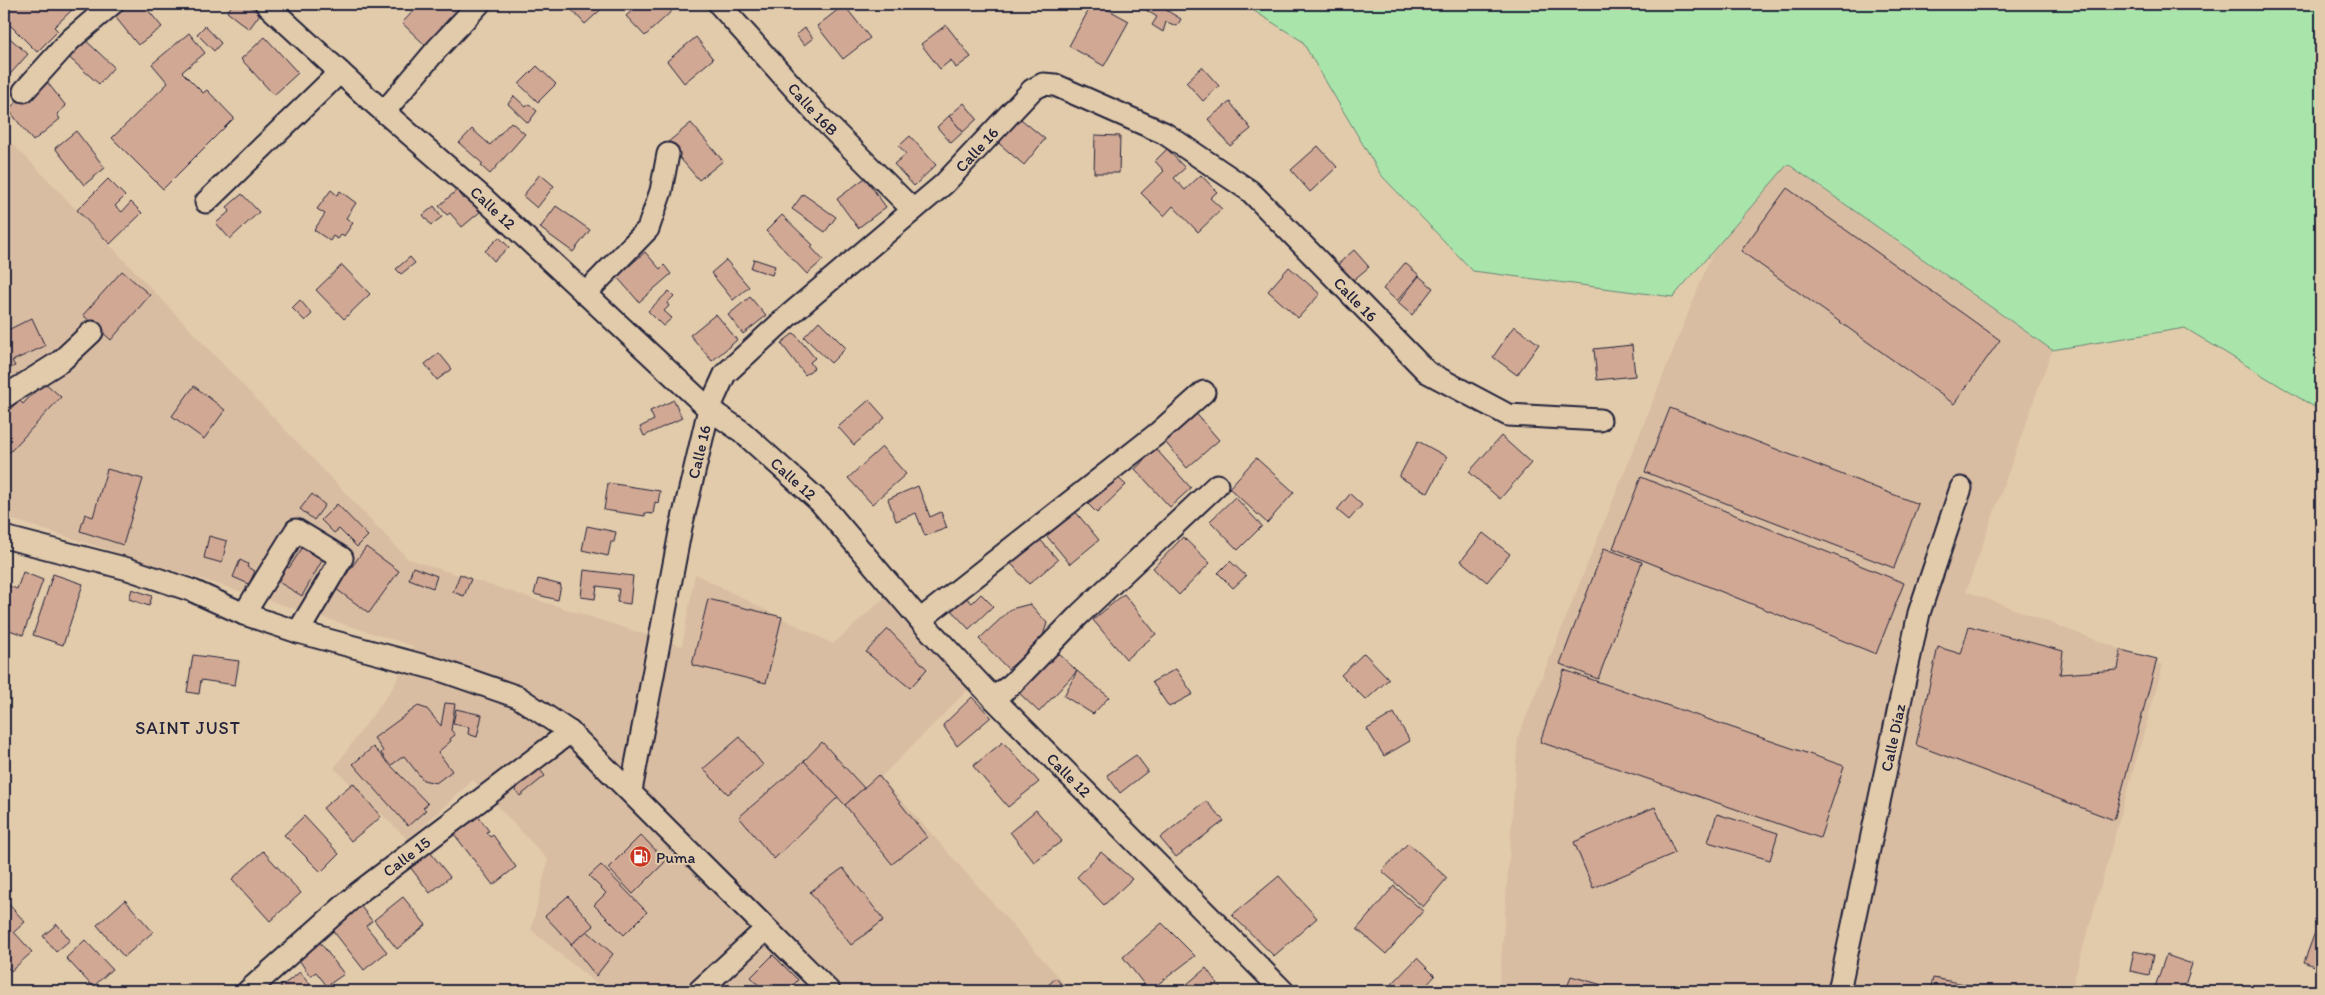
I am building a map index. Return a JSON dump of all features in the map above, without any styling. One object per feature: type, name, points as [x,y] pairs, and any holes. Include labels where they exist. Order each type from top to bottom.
[{"type":"street","points":[[24,90],[70,40],[112,4]]},
{"type":"street","name":"Calle 12","points":[[266,4],[384,112],[481,196],[709,409],[741,431],[820,502],[920,620],[993,698],[1283,991]]},
{"type":"street","points":[[384,112],[437,49],[479,4]]},
{"type":"street","name":"Calle 16B","points":[[729,7],[819,116],[913,210]]},
{"type":"street","points":[[206,202],[340,72]]},
{"type":"street","name":"Calle 16","points":[[631,791],[681,527],[709,409],[726,374],[788,316],[944,184],[1032,90],[1043,84],[1055,85],[1164,133],[1250,191],[1427,372],[1508,415],[1600,420]]},
{"type":"street","points":[[585,294],[648,229],[661,191],[668,154]]},
{"type":"street","points":[[4,397],[62,361],[92,332]]},
{"type":"street","points":[[920,620],[1150,439],[1204,392]]},
{"type":"street","points":[[993,698],[1011,685],[1080,614],[1217,485]]},
{"type":"street","name":"Calle Díaz","points":[[1840,991],[1919,613],[1961,488]]},
{"type":"street","points":[[244,614],[296,530],[342,558],[298,632]]},
{"type":"street","points":[[4,537],[128,570],[193,591],[244,614],[298,632],[440,670],[518,697],[570,732],[829,991]]},
{"type":"street","name":"Calle 15","points":[[248,991],[358,893],[570,732]]},
{"type":"street","points":[[699,991],[766,929]]},
{"type":"shaded area","points":[[4,136],[33,164],[408,559],[682,646],[695,574],[833,644],[884,598],[970,688],[881,777],[1071,991],[605,991],[531,930],[548,860],[473,780],[408,840],[334,768],[394,686],[413,646],[4,517]]},
{"type":"shaded area","points":[[1787,164],[2052,350],[1966,591],[2163,665],[2071,991],[1499,991],[1518,737],[1713,251]]},
{"type":"green space","points":[[1243,4],[2321,4],[2321,411],[2185,328],[2052,350],[1788,164],[1673,297],[1473,271],[1381,175],[1302,41]]},
{"type":"building","points":[[7,4],[66,4],[72,10],[54,27],[58,31],[37,52],[4,19],[4,7]]},
{"type":"building","points":[[124,4],[143,4],[162,27],[138,45],[112,13]]},
{"type":"building","points":[[233,4],[247,4],[260,14],[249,29],[227,12]]},
{"type":"building","points":[[420,4],[463,4],[425,45],[402,23]]},
{"type":"building","points":[[568,4],[607,4],[585,24]]},
{"type":"building","points":[[639,4],[671,4],[675,8],[645,36],[626,16]]},
{"type":"building","points":[[1092,4],[1098,4],[1129,21],[1104,66],[1069,46]]},
{"type":"building","points":[[1149,4],[1156,4],[1181,19],[1177,26],[1166,22],[1163,32],[1152,25],[1157,17],[1146,10]]},
{"type":"building","points":[[844,5],[870,38],[843,59],[817,26]]},
{"type":"building","points":[[946,25],[971,57],[956,68],[951,60],[940,69],[921,44]]},
{"type":"building","points":[[205,26],[221,43],[214,51],[197,34]]},
{"type":"building","points":[[805,28],[813,38],[804,45],[796,35]]},
{"type":"building","points":[[4,33],[28,54],[5,80],[4,79]]},
{"type":"building","points":[[189,33],[205,53],[182,72],[203,93],[207,90],[234,118],[163,189],[112,138],[168,83],[152,64]]},
{"type":"building","points":[[81,36],[114,67],[99,84],[65,54]]},
{"type":"building","points":[[265,37],[298,73],[274,95],[241,59]]},
{"type":"building","points":[[696,37],[713,59],[684,83],[667,61]]},
{"type":"building","points":[[537,66],[556,84],[538,102],[519,84]]},
{"type":"building","points":[[1202,67],[1219,86],[1203,101],[1186,82]]},
{"type":"building","points":[[47,82],[66,106],[57,114],[60,119],[33,141],[8,109],[36,87],[38,89]]},
{"type":"building","points":[[514,96],[526,107],[529,104],[537,111],[528,123],[508,104]]},
{"type":"building","points":[[1230,102],[1251,129],[1230,146],[1208,119]]},
{"type":"building","points":[[964,103],[977,119],[963,132],[949,116]]},
{"type":"building","points":[[1016,115],[1045,139],[1024,165],[995,140]]},
{"type":"building","points":[[949,116],[963,132],[951,143],[937,127]]},
{"type":"building","points":[[511,122],[525,134],[490,174],[481,166],[483,164],[459,143],[472,129],[490,145]]},
{"type":"building","points":[[691,123],[723,161],[699,180],[667,143]]},
{"type":"building","points":[[76,131],[105,168],[84,185],[55,148]]},
{"type":"building","points":[[1095,135],[1120,136],[1119,173],[1094,173]]},
{"type":"building","points":[[910,136],[936,165],[914,186],[894,164],[906,154],[899,146]]},
{"type":"building","points":[[1318,146],[1337,167],[1310,192],[1291,170]]},
{"type":"building","points":[[1167,149],[1185,168],[1174,178],[1185,190],[1201,175],[1217,192],[1210,198],[1222,209],[1198,232],[1173,206],[1164,216],[1141,193],[1164,171],[1155,161]]},
{"type":"building","points":[[540,174],[554,186],[537,208],[523,196]]},
{"type":"building","points":[[865,178],[886,207],[858,228],[837,199]]},
{"type":"building","points":[[108,179],[125,196],[115,206],[122,212],[131,202],[142,213],[110,244],[77,210]]},
{"type":"building","points":[[1787,188],[2000,340],[1954,404],[1741,251]]},
{"type":"building","points":[[331,190],[337,195],[340,191],[356,203],[346,218],[353,223],[344,236],[342,234],[338,239],[333,236],[330,241],[314,230],[325,214],[317,209]]},
{"type":"building","points":[[457,190],[464,199],[469,195],[480,212],[462,227],[450,213],[447,215],[439,206]]},
{"type":"building","points":[[242,194],[259,212],[230,239],[216,223],[230,211],[227,207]]},
{"type":"building","points":[[803,194],[836,217],[825,232],[792,209]]},
{"type":"building","points":[[434,206],[442,217],[431,225],[423,215]]},
{"type":"building","points":[[556,206],[590,230],[573,252],[540,228]]},
{"type":"building","points":[[782,215],[813,245],[811,247],[823,260],[807,274],[766,231]]},
{"type":"building","points":[[499,237],[509,247],[494,261],[485,251]]},
{"type":"building","points":[[1354,250],[1369,267],[1351,282],[1337,265]]},
{"type":"building","points":[[645,252],[660,269],[664,265],[671,274],[639,302],[617,277]]},
{"type":"building","points":[[410,257],[415,263],[401,274],[396,269]]},
{"type":"building","points":[[754,259],[775,266],[772,275],[751,268]]},
{"type":"building","points":[[726,260],[749,287],[733,300],[711,273]]},
{"type":"building","points":[[1405,263],[1419,275],[1397,301],[1383,289]]},
{"type":"building","points":[[342,265],[370,294],[344,319],[316,290]]},
{"type":"building","points":[[1289,267],[1320,294],[1298,318],[1268,291]]},
{"type":"building","points":[[122,271],[150,295],[111,340],[83,315]]},
{"type":"building","points":[[1419,276],[1433,288],[1412,315],[1398,303]]},
{"type":"building","points":[[669,291],[674,296],[667,303],[669,306],[664,311],[672,318],[663,326],[648,311]]},
{"type":"building","points":[[750,297],[766,316],[743,334],[728,315]]},
{"type":"building","points":[[300,300],[312,314],[305,321],[292,308]]},
{"type":"building","points":[[716,314],[737,340],[712,361],[690,335]]},
{"type":"building","points":[[32,318],[45,346],[12,361],[15,366],[4,371],[4,332]]},
{"type":"building","points":[[819,321],[846,348],[831,363],[804,337]]},
{"type":"building","points":[[1514,326],[1539,344],[1517,375],[1493,357]]},
{"type":"building","points":[[794,333],[815,358],[810,362],[814,368],[805,375],[781,343]]},
{"type":"building","points":[[1632,345],[1635,376],[1597,380],[1594,349]]},
{"type":"building","points":[[439,353],[452,369],[437,380],[425,364]]},
{"type":"building","points":[[44,382],[61,397],[9,453],[4,448],[4,416],[19,400],[23,404]]},
{"type":"building","points":[[194,386],[225,410],[204,439],[172,416]]},
{"type":"building","points":[[674,400],[682,418],[644,436],[640,427],[654,420],[650,411]]},
{"type":"building","points":[[869,400],[885,418],[854,445],[838,427]]},
{"type":"building","points":[[1670,408],[1918,504],[1894,568],[1645,472]]},
{"type":"building","points":[[1193,410],[1219,440],[1187,468],[1161,437]]},
{"type":"building","points":[[1501,436],[1531,463],[1500,499],[1469,472]]},
{"type":"building","points":[[1418,441],[1447,457],[1428,493],[1399,477]]},
{"type":"building","points":[[882,447],[906,474],[872,504],[848,478]]},
{"type":"building","points":[[1156,449],[1191,488],[1170,507],[1135,469]]},
{"type":"building","points":[[1256,458],[1294,492],[1267,523],[1229,488]]},
{"type":"building","points":[[107,469],[143,479],[123,545],[80,531],[85,514],[93,517]]},
{"type":"building","points":[[1115,475],[1126,485],[1097,513],[1087,503]]},
{"type":"building","points":[[1641,477],[1904,583],[1876,654],[1613,548]]},
{"type":"building","points":[[608,483],[660,491],[658,503],[655,502],[653,514],[645,513],[645,516],[604,510]]},
{"type":"building","points":[[918,486],[930,517],[941,512],[947,528],[925,536],[916,513],[896,521],[888,499]]},
{"type":"building","points":[[312,494],[325,505],[314,520],[300,509]]},
{"type":"building","points":[[1350,494],[1362,505],[1349,520],[1337,510]]},
{"type":"building","points":[[1235,497],[1262,526],[1238,550],[1210,521]]},
{"type":"building","points":[[337,504],[368,536],[357,547],[339,529],[334,533],[321,520]]},
{"type":"building","points":[[1074,510],[1099,540],[1070,564],[1045,534]]},
{"type":"building","points":[[587,526],[616,532],[614,542],[611,542],[608,556],[582,550]]},
{"type":"building","points":[[1483,533],[1510,554],[1487,582],[1461,561]]},
{"type":"building","points":[[209,536],[227,541],[222,563],[204,558]]},
{"type":"building","points":[[1037,536],[1058,560],[1029,584],[1009,561]]},
{"type":"building","points":[[1183,537],[1210,563],[1179,595],[1153,568]]},
{"type":"building","points":[[366,547],[399,571],[369,613],[336,589]]},
{"type":"building","points":[[302,548],[313,555],[322,556],[323,559],[302,596],[275,580],[284,566],[289,568]]},
{"type":"building","points":[[1604,548],[1642,562],[1598,679],[1560,664]]},
{"type":"building","points":[[240,560],[248,564],[247,567],[255,571],[249,584],[233,577]]},
{"type":"building","points":[[1230,561],[1246,576],[1233,588],[1218,573]]},
{"type":"building","points":[[413,567],[437,576],[433,588],[409,579]]},
{"type":"building","points":[[584,570],[633,576],[630,604],[617,602],[619,589],[597,586],[595,599],[581,597]]},
{"type":"building","points":[[23,572],[43,580],[23,635],[4,628],[4,591],[6,585],[17,589]]},
{"type":"building","points":[[53,574],[83,584],[63,645],[33,635]]},
{"type":"building","points":[[460,574],[471,579],[464,596],[453,592]]},
{"type":"building","points":[[538,579],[561,585],[558,600],[534,594]]},
{"type":"building","points":[[132,589],[152,596],[149,606],[129,599]]},
{"type":"building","points":[[981,594],[993,606],[969,629],[951,610],[965,597],[972,603]]},
{"type":"building","points":[[1124,594],[1156,634],[1126,659],[1093,620]]},
{"type":"building","points":[[708,599],[782,617],[766,683],[692,665]]},
{"type":"building","points":[[1030,604],[1047,623],[1041,642],[1008,669],[979,639],[1011,609]]},
{"type":"building","points":[[1969,626],[2063,651],[2060,674],[2118,670],[2121,650],[2157,659],[2114,820],[1916,745],[1938,647],[1961,654]]},
{"type":"building","points":[[888,629],[927,669],[910,688],[866,652]]},
{"type":"building","points":[[1055,650],[1077,671],[1039,712],[1016,690]]},
{"type":"building","points":[[1364,653],[1389,679],[1366,700],[1341,675]]},
{"type":"building","points":[[193,655],[239,661],[235,685],[201,680],[199,694],[187,692]]},
{"type":"building","points":[[1176,669],[1193,694],[1169,707],[1152,682]]},
{"type":"building","points":[[1564,670],[1844,766],[1820,838],[1540,742]]},
{"type":"building","points":[[1077,671],[1109,697],[1093,714],[1064,696]]},
{"type":"building","points":[[972,697],[991,717],[957,746],[943,725]]},
{"type":"building","points":[[445,703],[455,704],[451,730],[455,735],[438,752],[452,771],[436,783],[423,780],[404,756],[390,766],[374,738],[418,706],[427,709],[441,726]]},
{"type":"building","points":[[456,709],[482,715],[477,737],[468,734],[469,727],[453,724]]},
{"type":"building","points":[[1394,713],[1410,741],[1384,756],[1367,729]]},
{"type":"building","points":[[740,737],[763,765],[728,794],[703,769]]},
{"type":"building","points":[[822,742],[864,788],[845,805],[804,761]]},
{"type":"building","points":[[1003,742],[1039,782],[1008,807],[973,766]]},
{"type":"building","points":[[373,747],[428,804],[423,808],[426,810],[408,826],[353,764]]},
{"type":"building","points":[[1136,755],[1148,771],[1120,793],[1107,775]]},
{"type":"building","points":[[804,761],[838,797],[774,859],[739,817]]},
{"type":"building","points":[[538,767],[545,776],[520,796],[513,787]]},
{"type":"building","points":[[878,775],[927,837],[892,864],[845,805]]},
{"type":"building","points":[[353,783],[381,817],[351,841],[323,808]]},
{"type":"building","points":[[1206,801],[1224,821],[1176,857],[1160,838]]},
{"type":"building","points":[[1655,807],[1675,853],[1593,888],[1574,842]]},
{"type":"building","points":[[1036,810],[1062,841],[1034,862],[1010,832]]},
{"type":"building","points":[[1717,814],[1778,833],[1770,860],[1708,842]]},
{"type":"building","points":[[304,816],[339,854],[321,872],[284,835]]},
{"type":"building","points":[[478,816],[489,831],[486,832],[490,837],[493,835],[516,867],[493,885],[454,834]]},
{"type":"building","points":[[641,835],[666,861],[633,894],[608,868]]},
{"type":"building","points":[[1408,843],[1447,878],[1423,907],[1382,871]]},
{"type":"building","points":[[263,851],[301,893],[270,921],[232,879]]},
{"type":"building","points":[[430,852],[450,877],[430,893],[410,867]]},
{"type":"building","points":[[1101,852],[1132,879],[1104,905],[1077,877]]},
{"type":"building","points":[[601,865],[647,912],[624,935],[594,905],[606,893],[589,876]]},
{"type":"building","points":[[843,868],[884,920],[851,945],[810,892]]},
{"type":"building","points":[[1279,876],[1317,918],[1274,956],[1232,915]]},
{"type":"building","points":[[1394,886],[1423,911],[1386,954],[1357,929]]},
{"type":"building","points":[[568,896],[594,926],[571,944],[545,916]]},
{"type":"building","points":[[403,897],[426,925],[397,949],[374,920]]},
{"type":"building","points":[[4,899],[25,922],[14,932],[32,952],[11,971],[4,964]]},
{"type":"building","points":[[125,900],[153,932],[124,957],[97,925]]},
{"type":"building","points":[[359,904],[372,921],[366,926],[387,952],[364,970],[330,927]]},
{"type":"building","points":[[1162,923],[1195,956],[1149,991],[1123,957]]},
{"type":"building","points":[[57,924],[70,940],[56,952],[43,936]]},
{"type":"building","points":[[2317,927],[2321,928],[2321,969],[2304,962]]},
{"type":"building","points":[[587,931],[613,954],[596,976],[571,944]]},
{"type":"building","points":[[85,940],[112,969],[93,987],[66,958]]},
{"type":"building","points":[[319,941],[344,974],[327,986],[316,972],[310,976],[297,957]]},
{"type":"building","points":[[2134,951],[2153,955],[2149,975],[2130,971]]},
{"type":"building","points":[[773,955],[798,980],[787,991],[764,991],[751,977]]},
{"type":"building","points":[[2166,955],[2192,964],[2183,991],[2169,991],[2155,987]]},
{"type":"building","points":[[1417,958],[1435,976],[1421,991],[1402,991],[1392,984]]},
{"type":"building","points":[[1206,968],[1223,991],[1179,991]]},
{"type":"building","points":[[300,972],[316,991],[282,991],[279,988]]},
{"type":"building","points":[[1571,976],[1609,987],[1607,991],[1566,991]]},
{"type":"building","points":[[1056,978],[1067,991],[1041,991]]},
{"type":"building","points":[[1933,978],[2002,991],[1930,991]]},
{"type":"building","points":[[807,985],[812,991],[799,991]]},
{"type":"place","name":"Puma","points":[[640,857]]},
{"type":"district","name":"SAINT JUST","points":[[188,728]]}]
